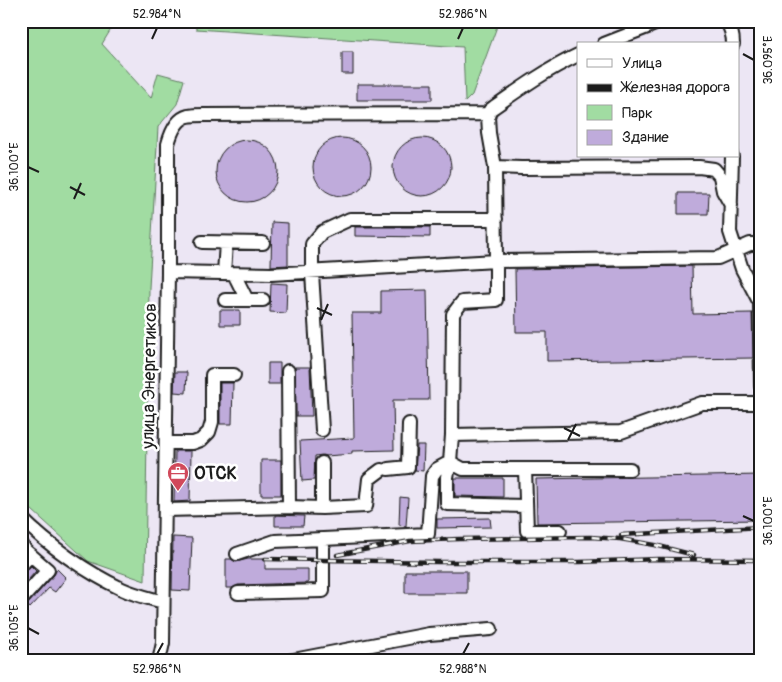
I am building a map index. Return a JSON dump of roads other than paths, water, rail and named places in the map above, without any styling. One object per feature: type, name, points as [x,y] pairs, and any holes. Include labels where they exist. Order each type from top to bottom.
[{"type":"street","points":[[609,42],[663,21]]},
{"type":"street","points":[[726,21],[730,26],[733,42]]},
{"type":"street","points":[[526,506],[448,504],[447,477],[452,435],[453,314],[462,302],[496,300],[495,167],[490,133],[490,110],[563,62],[577,55]]},
{"type":"street","name":"улица Энергетиков","points":[[158,661],[163,643],[168,144],[175,126],[187,116],[204,115],[489,114]]},
{"type":"street","points":[[732,158],[730,232],[742,268],[760,303],[761,386]]},
{"type":"street","points":[[495,167],[700,167],[714,169],[720,176],[723,191],[731,205]]},
{"type":"street","points":[[322,430],[312,273],[312,244],[322,232],[350,219],[496,219]]},
{"type":"street","points":[[202,242],[263,243]]},
{"type":"street","points":[[226,243],[229,274],[247,300]]},
{"type":"street","points":[[168,272],[229,274],[312,273],[496,261],[718,258],[750,244],[761,244]]},
{"type":"street","points":[[225,300],[263,300]]},
{"type":"street","points":[[288,371],[289,507]]},
{"type":"street","points":[[166,443],[192,443],[201,440],[209,432],[212,422],[212,375],[234,375]]},
{"type":"street","points":[[452,435],[621,432],[702,403],[761,403]]},
{"type":"street","points":[[165,510],[366,506],[369,479],[385,470],[408,468],[409,424]]},
{"type":"street","points":[[450,462],[463,469],[630,469]]},
{"type":"street","points":[[237,554],[275,541],[428,534],[432,476],[437,469],[450,462]]},
{"type":"street","points":[[322,463],[322,508]]},
{"type":"street","points":[[525,469],[527,532],[560,531]]},
{"type":"street","points":[[21,518],[36,533],[84,568],[123,590],[163,602]]},
{"type":"street","points":[[238,593],[322,591],[323,539]]},
{"type":"street","points":[[21,543],[25,550],[48,570],[22,599]]},
{"type":"street","points":[[21,565],[31,554]]},
{"type":"street","points":[[288,661],[429,634],[491,629]]},
{"type":"railway","points":[[621,535],[761,527]]},
{"type":"railway","points":[[337,555],[410,541],[590,537],[620,539],[655,545],[694,555]]},
{"type":"railway","points":[[265,559],[439,562],[579,562],[658,559],[761,560]]},
{"type":"place","name":"ОТСК","points":[[178,492]]}]
